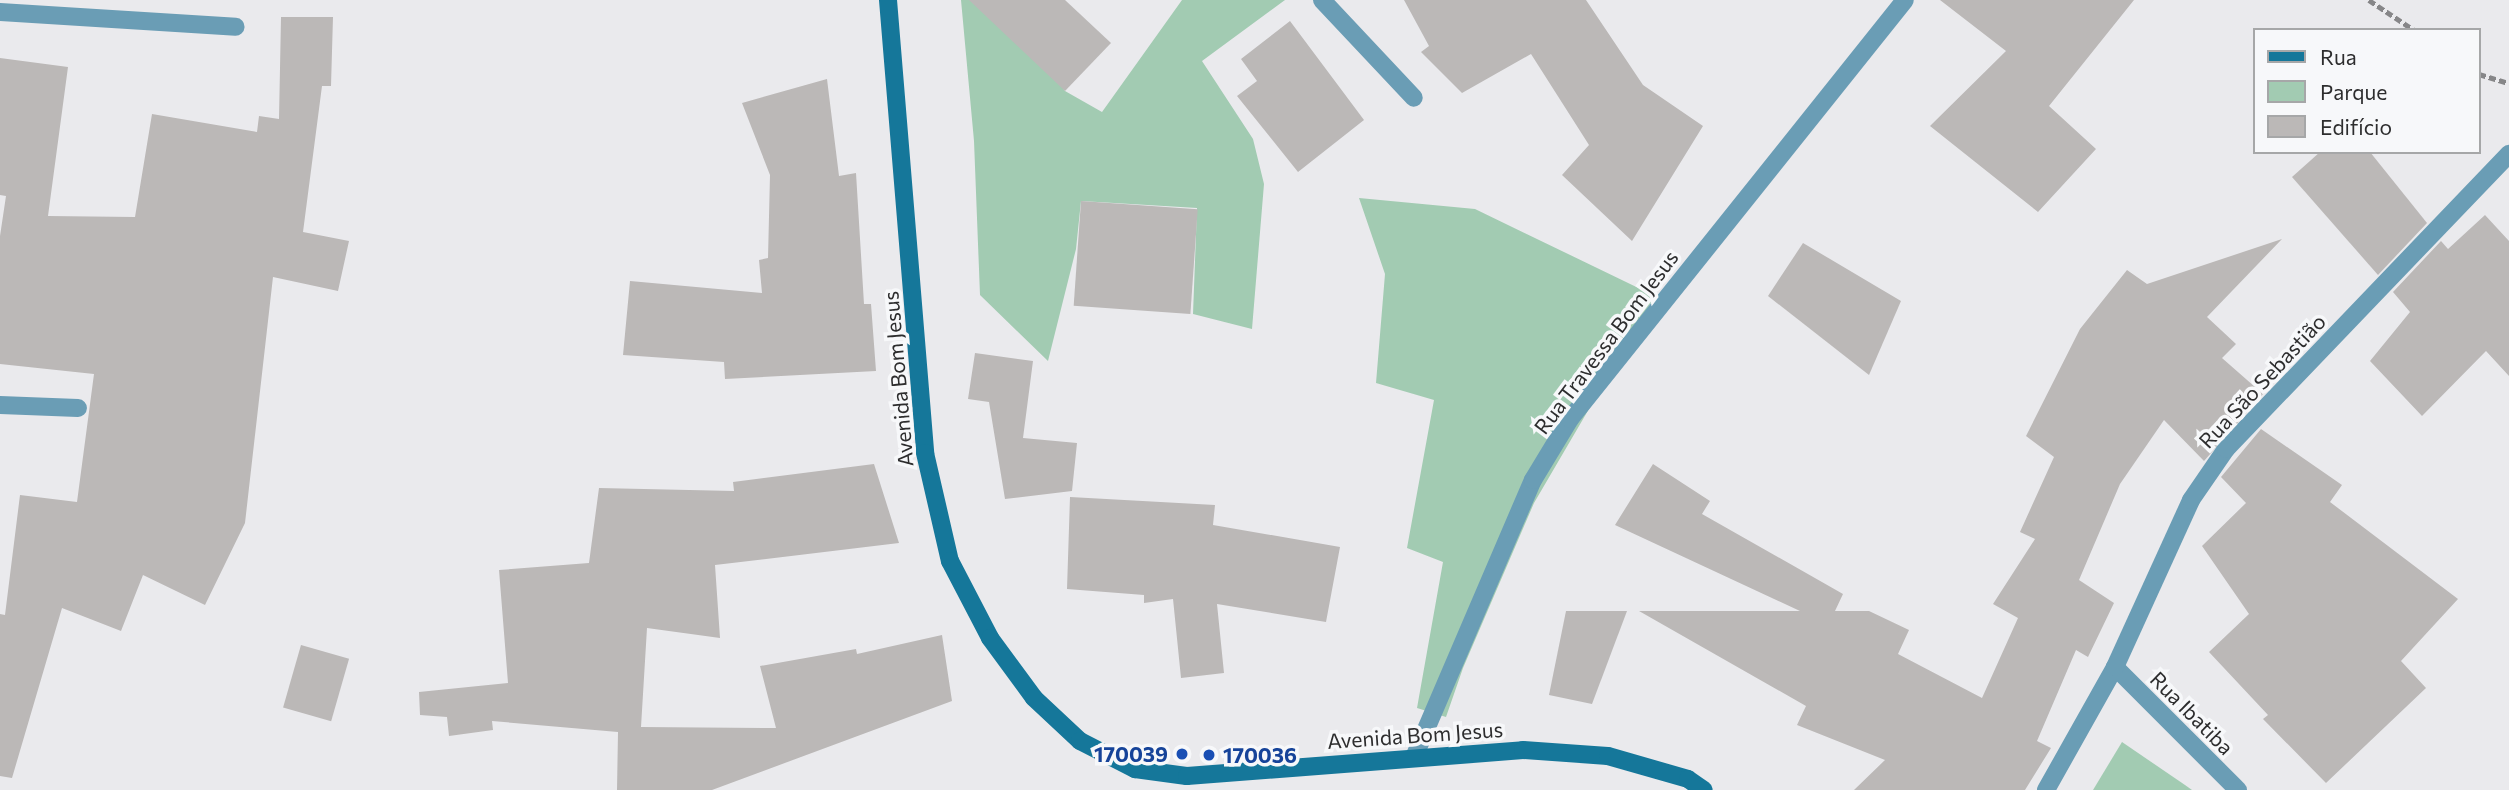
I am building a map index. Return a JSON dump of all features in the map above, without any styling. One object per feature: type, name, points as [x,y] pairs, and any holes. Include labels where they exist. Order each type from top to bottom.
[{"type":"main road","name":"Avenida Bom Jesus","points":[[888,0],[925,453],[950,561],[990,638],[1034,698],[1080,741],[1135,769],[1187,776],[1415,755],[1523,750],[1608,756],[1688,779],[1704,790]]},
{"type":"street","points":[[1322,0],[1415,98]]},
{"type":"street","name":"Rua Travessa Bom Jesus","points":[[1415,755],[1533,480],[1570,419],[1905,0]]},
{"type":"street","points":[[0,12],[236,27]]},
{"type":"street","name":"Rua São Sebastião","points":[[2046,790],[2115,667],[2191,500],[2226,449],[2509,154]]},
{"type":"street","points":[[0,405],[78,408]]},
{"type":"street","name":"Rua Ibatiba","points":[[2115,667],[2238,790]]},
{"type":"path","points":[[2368,0],[2411,28]]},
{"type":"path","points":[[2481,75],[2509,83]]},
{"type":"green space","points":[[961,0],[1001,0],[1065,91],[1102,112],[1182,0],[1285,0],[1202,61],[1253,139],[1264,184],[1252,329],[1193,314],[1197,208],[1081,201],[1076,249],[1048,361],[980,295],[974,141]]},
{"type":"green space","points":[[1359,198],[1475,209],[1655,296],[1534,503],[1463,668],[1446,717],[1417,708],[1443,562],[1407,548],[1434,400],[1376,383],[1385,274]]},
{"type":"green space","points":[[2122,742],[2185,785],[2192,790],[2093,790]]},
{"type":"building","points":[[969,0],[1065,0],[1111,43],[1065,91]]},
{"type":"building","points":[[1404,0],[1586,0],[1643,85],[1703,126],[1632,241],[1562,175],[1589,145],[1531,54],[1462,93],[1421,52],[1429,46]]},
{"type":"building","points":[[1940,0],[2134,0],[2049,106],[2096,149],[2038,212],[1930,126],[2006,51]]},
{"type":"building","points":[[281,17],[333,17],[331,86],[322,86],[303,232],[349,241],[338,291],[273,277],[245,523],[205,605],[143,575],[121,631],[62,608],[12,778],[0,776],[0,614],[5,615],[20,495],[77,502],[94,374],[0,364],[0,236],[6,196],[0,195],[0,58],[68,67],[48,216],[135,217],[152,114],[257,132],[259,116],[279,119]]},
{"type":"building","points":[[1290,21],[1364,120],[1298,172],[1237,96],[1257,81],[1241,59]]},
{"type":"building","points":[[827,79],[839,176],[856,173],[864,304],[871,304],[876,371],[725,379],[724,362],[623,355],[630,281],[762,293],[759,260],[768,258],[770,175],[742,103]]},
{"type":"building","points":[[2318,154],[2372,154],[2427,223],[2378,275],[2292,177]]},
{"type":"building","points":[[1081,201],[1198,209],[1190,314],[1074,306]]},
{"type":"building","points":[[2485,215],[2509,241],[2509,376],[2486,351],[2422,416],[2370,361],[2410,312],[2393,292],[2441,241],[2448,249]]},
{"type":"building","points":[[2282,239],[2207,317],[2236,344],[2222,358],[2263,394],[2204,461],[2164,420],[2120,484],[2079,580],[2114,603],[2088,657],[2076,650],[2037,741],[2051,748],[2025,790],[1854,790],[1885,760],[1797,725],[1806,706],[1639,611],[1800,611],[1615,525],[1653,464],[1710,501],[1702,514],[1843,594],[1835,611],[1869,611],[1909,630],[1898,654],[1982,698],[2018,618],[1993,604],[2035,539],[2020,532],[2054,457],[2026,436],[2080,329],[2127,270],[2147,284]]},
{"type":"building","points":[[1803,243],[1901,301],[1869,375],[1768,296]]},
{"type":"building","points":[[975,353],[1033,361],[1023,438],[1077,443],[1072,491],[1005,499],[989,402],[968,399]]},
{"type":"building","points":[[2261,429],[2342,485],[2330,502],[2458,599],[2401,661],[2426,688],[2326,783],[2263,719],[2268,715],[2209,652],[2249,614],[2202,546],[2246,503],[2221,477]]},
{"type":"building","points":[[874,464],[899,543],[715,565],[720,638],[647,628],[641,727],[776,728],[760,666],[856,649],[857,654],[942,635],[952,701],[712,790],[617,790],[618,732],[492,721],[493,730],[449,736],[447,717],[420,715],[419,692],[508,683],[499,570],[589,563],[599,488],[734,491],[733,482]]},
{"type":"building","points":[[1070,497],[1215,505],[1213,525],[1340,547],[1326,622],[1217,604],[1224,673],[1181,678],[1173,599],[1144,603],[1144,595],[1067,589]]},
{"type":"building","points":[[1566,611],[1627,611],[1592,704],[1549,695]]},
{"type":"building","points":[[301,645],[349,659],[331,721],[283,707]]},
{"type":"place","name":"170039","points":[[1182,754]]},
{"type":"place","name":"170036","points":[[1209,755]]}]
